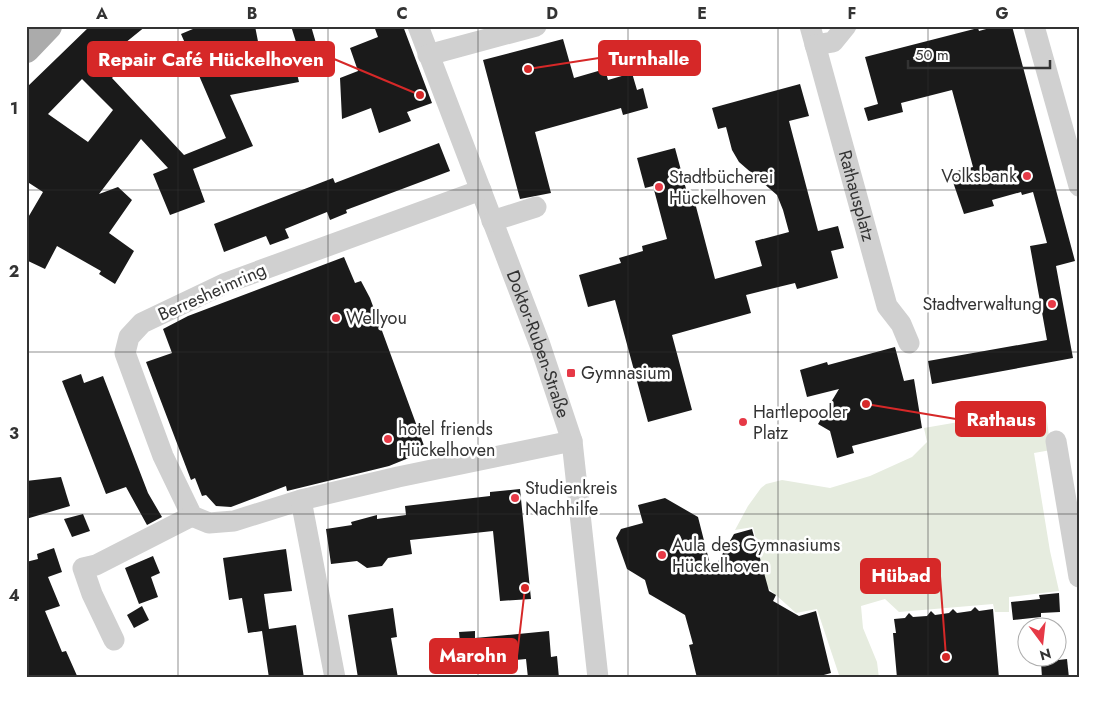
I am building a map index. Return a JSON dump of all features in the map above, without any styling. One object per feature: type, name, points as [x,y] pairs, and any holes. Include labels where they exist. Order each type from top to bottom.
[{"type":"main road","points":[[26,49],[48,26]]},
{"type":"street","name":"Doktor-Ruben-Straße","points":[[418,26],[540,346],[572,441],[598,678]]},
{"type":"street","points":[[428,55],[536,26]]},
{"type":"street","points":[[812,36],[833,42],[846,26]]},
{"type":"street","points":[[1034,26],[1079,186]]},
{"type":"street","name":"Rathausplatz","points":[[812,36],[887,306],[901,324],[909,343]]},
{"type":"street","name":"Berresheimring","points":[[192,516],[163,456],[125,353],[130,337],[142,323],[226,283],[360,240],[437,212],[481,190]]},
{"type":"street","points":[[492,220],[536,207]]},
{"type":"street","points":[[114,640],[92,594],[83,568],[96,565],[192,516],[209,524],[234,521],[301,500],[446,460],[526,444],[572,441]]},
{"type":"street","points":[[1056,441],[1079,577]]},
{"type":"street","points":[[301,500],[335,678]]},
{"type":"shaded area","points":[[1045,407],[1051,450],[1034,453],[1050,551],[1059,591],[1009,597],[1009,612],[995,612],[993,604],[899,612],[885,599],[861,606],[863,628],[877,662],[879,678],[840,678],[817,609],[796,613],[767,587],[753,527],[735,530],[748,506],[761,488],[766,484],[782,480],[830,488],[870,476],[912,457],[927,442],[924,428]]},
{"type":"building","points":[[90,26],[146,26],[88,73],[136,53],[112,78],[184,155],[226,138],[181,34],[200,26],[255,26],[262,62],[293,57],[299,82],[230,95],[253,146],[193,169],[205,202],[170,215],[153,174],[168,168],[141,139],[99,194],[118,187],[132,200],[109,233],[134,251],[115,284],[99,274],[101,271],[57,246],[45,269],[26,260],[26,221],[43,192],[26,181],[26,88]],"holes":[[[82,79],[113,110],[88,142],[48,114]]]},
{"type":"building","points":[[291,26],[311,26],[318,50],[300,55]]},
{"type":"building","points":[[374,26],[403,26],[432,103],[407,112],[411,121],[379,133],[371,108],[342,119],[340,78],[358,71],[350,48],[378,37]]},
{"type":"building","points":[[997,26],[1012,26],[1075,261],[1056,266],[1073,358],[932,384],[928,361],[1047,340],[1030,246],[1047,243],[1033,192],[1022,195],[1021,192],[992,200],[994,206],[964,214],[953,182],[955,182],[953,172],[973,167],[952,90],[901,103],[903,112],[868,121],[864,108],[878,104],[865,57],[978,28],[979,31]]},
{"type":"building","points":[[563,39],[574,78],[605,69],[608,80],[632,73],[637,90],[643,88],[648,108],[623,115],[621,108],[535,132],[551,193],[520,199],[483,60]]},
{"type":"building","points":[[800,84],[809,116],[789,121],[818,231],[838,226],[844,248],[831,251],[838,278],[797,289],[795,283],[746,295],[751,313],[672,335],[692,410],[648,422],[615,300],[588,307],[579,275],[621,263],[619,258],[643,251],[642,246],[667,239],[653,186],[645,188],[637,158],[675,148],[689,200],[694,199],[715,279],[762,266],[755,241],[789,232],[783,210],[777,195],[739,162],[732,150],[726,127],[718,129],[712,108]]},
{"type":"building","points":[[439,143],[450,171],[346,210],[347,213],[330,220],[327,212],[285,229],[289,238],[270,245],[266,236],[224,252],[214,224],[333,178],[335,183]]},
{"type":"building","points":[[344,257],[355,283],[361,281],[370,298],[426,451],[389,466],[287,491],[286,486],[231,507],[216,506],[206,495],[202,496],[195,478],[191,480],[146,362],[172,353],[163,329],[188,316]]},
{"type":"building","points":[[895,347],[904,381],[914,379],[922,428],[852,446],[854,453],[837,458],[830,431],[818,424],[839,389],[807,397],[800,370],[827,362],[828,365]]},
{"type":"building","points":[[81,374],[84,383],[103,376],[148,493],[162,517],[147,525],[126,487],[106,494],[62,381]]},
{"type":"building","points":[[61,477],[70,506],[26,519],[26,481]]},
{"type":"building","points":[[520,489],[531,599],[500,601],[493,531],[410,540],[412,554],[388,558],[382,566],[367,568],[357,561],[331,564],[326,529],[352,525],[351,522],[377,515],[377,519],[406,515],[405,506],[490,496],[490,492]]},
{"type":"building","points":[[665,498],[698,517],[712,572],[734,534],[752,529],[769,591],[776,595],[773,601],[799,616],[816,611],[831,673],[813,678],[697,678],[689,645],[693,644],[685,615],[649,594],[645,580],[627,569],[616,538],[621,529],[643,523],[638,505]]},
{"type":"building","points":[[83,514],[90,531],[72,537],[64,519]]},
{"type":"building","points":[[54,548],[62,572],[48,577],[60,606],[45,611],[62,652],[66,651],[78,678],[26,678],[26,562],[38,559],[37,554]]},
{"type":"building","points":[[286,549],[292,591],[264,594],[269,629],[296,625],[304,678],[269,678],[262,631],[248,633],[242,598],[229,600],[223,558]]},
{"type":"building","points":[[153,556],[160,573],[151,577],[158,597],[139,604],[125,568]]},
{"type":"building","points":[[1059,593],[1060,612],[1041,613],[1041,616],[1018,616],[1018,619],[1013,620],[1011,602],[1040,599],[1039,595]]},
{"type":"building","points":[[142,606],[149,620],[134,628],[127,615]]},
{"type":"building","points":[[975,607],[979,611],[993,609],[999,678],[897,678],[893,633],[896,633],[894,619],[905,618],[909,613],[913,617],[927,616],[931,611],[935,615],[949,613],[953,609],[957,613],[971,611]]},
{"type":"building","points":[[393,608],[397,637],[391,638],[398,678],[358,678],[348,615]]},
{"type":"building","points":[[475,631],[475,638],[549,631],[551,657],[557,656],[559,678],[528,678],[526,659],[462,665],[459,632]]},
{"type":"building","points":[[1041,666],[1068,666],[1069,678],[1042,678]]},
{"type":"place","name":"Turnhalle","points":[[528,69]]},
{"type":"place","name":"Repair Café Hückelhoven","points":[[420,95]]},
{"type":"place","name":"Volksbank","points":[[1027,176]]},
{"type":"place","name":"Stadtbücherei Hückelhoven","points":[[659,187]]},
{"type":"place","name":"Stadtverwaltung","points":[[1052,304]]},
{"type":"place","name":"Wellyou","points":[[336,318]]},
{"type":"place","name":"Gymnasium","points":[[571,373]]},
{"type":"place","name":"Rathaus","points":[[866,404]]},
{"type":"place","name":"Hartlepooler Platz","points":[[743,422]]},
{"type":"place","name":"hotel friends Hückelhoven","points":[[388,439]]},
{"type":"place","name":"Studienkreis Nachhilfe","points":[[515,498]]},
{"type":"place","name":"Aula des Gymnasiums Hückelhoven","points":[[662,555]]},
{"type":"place","name":"Marohn","points":[[525,588]]},
{"type":"place","name":"Hübad","points":[[946,657]]}]
